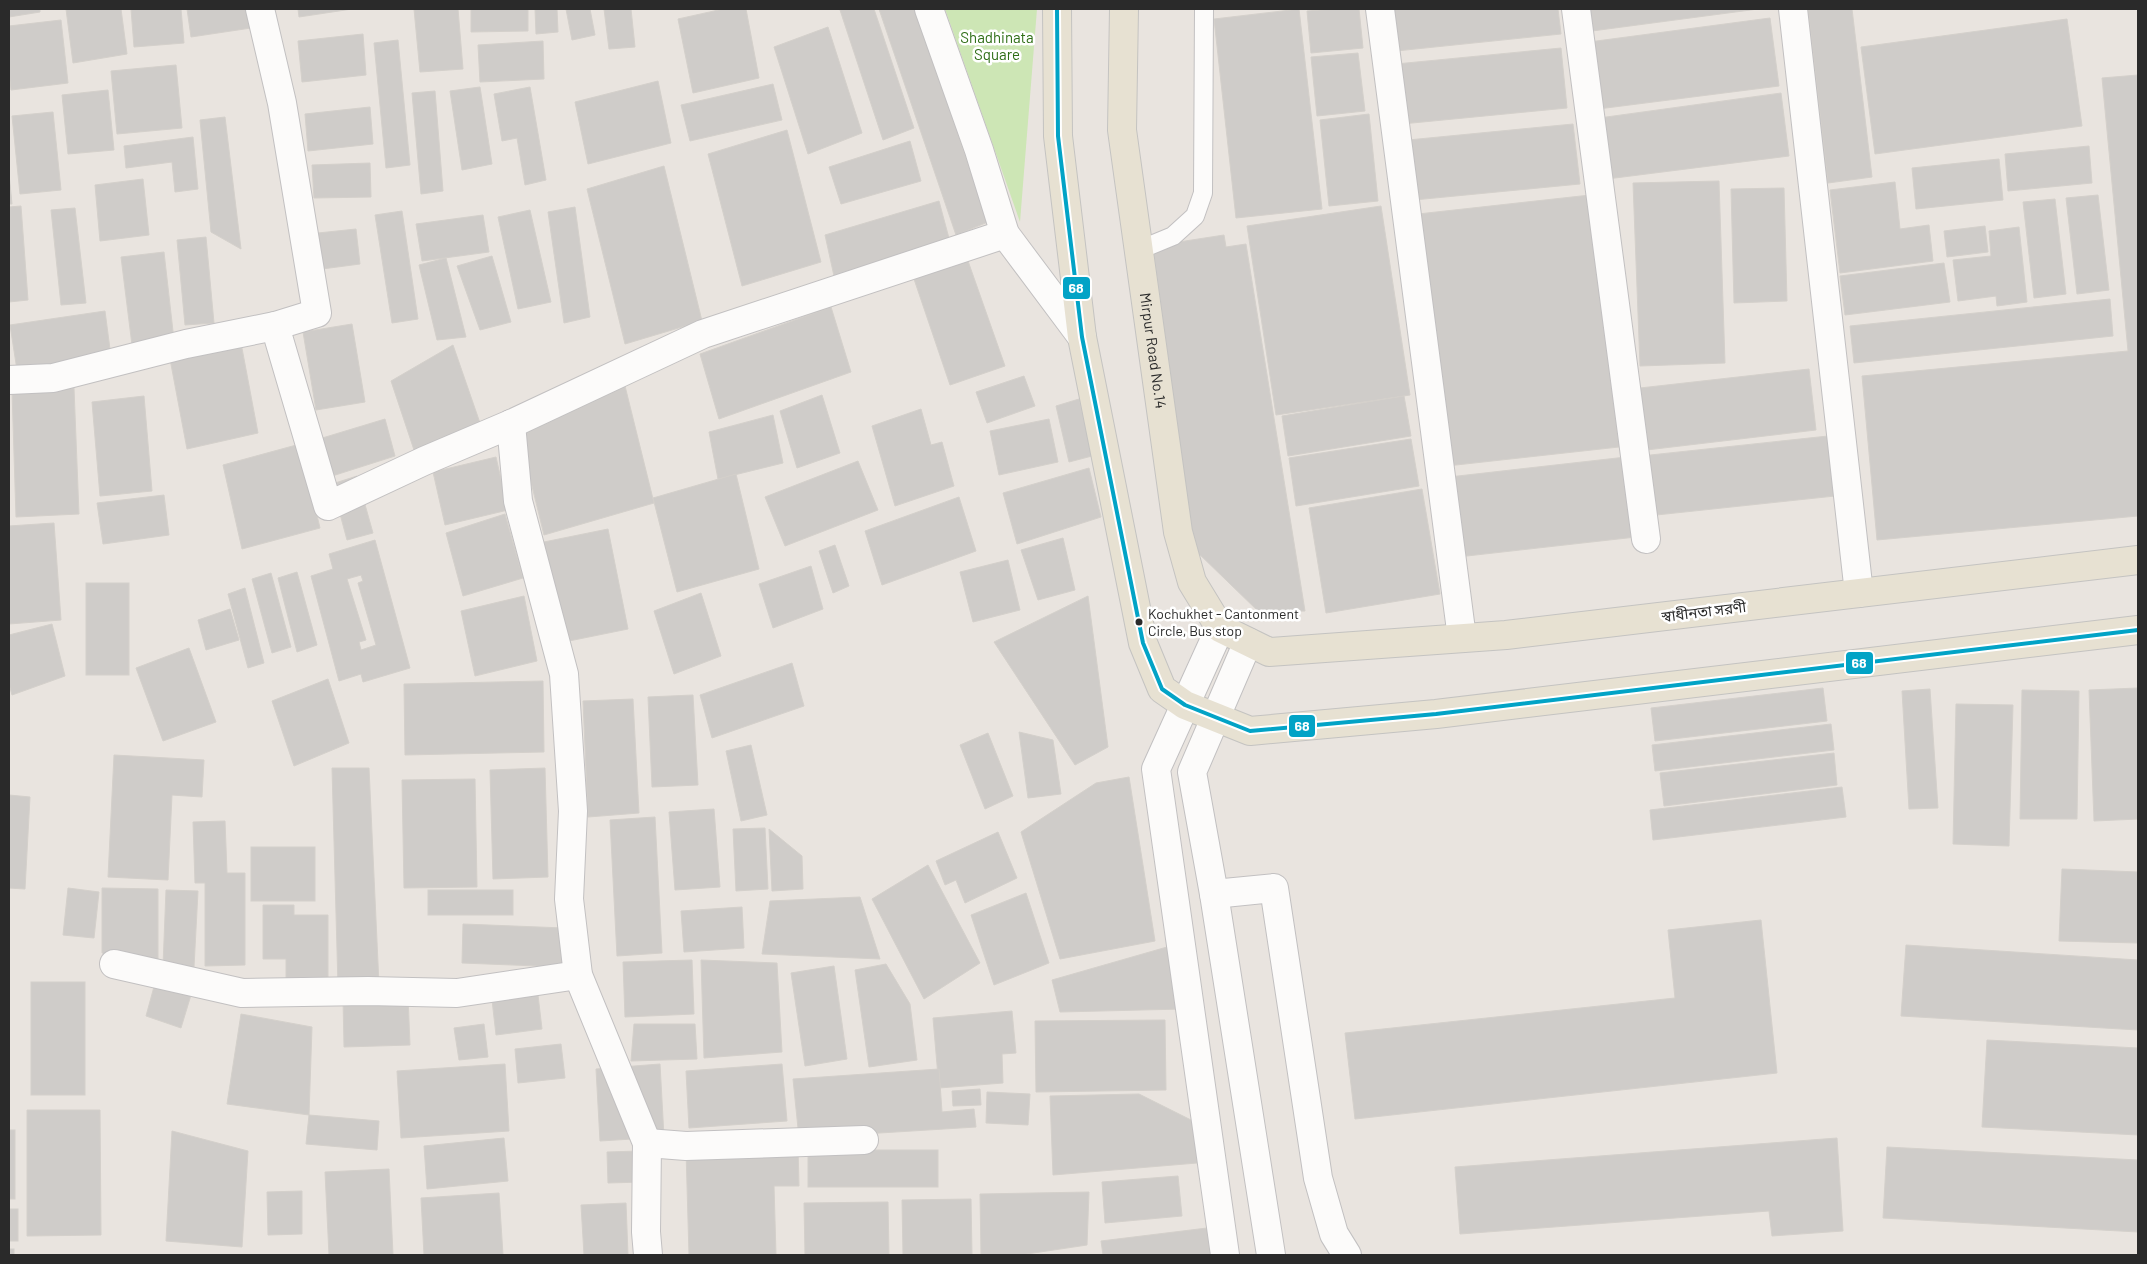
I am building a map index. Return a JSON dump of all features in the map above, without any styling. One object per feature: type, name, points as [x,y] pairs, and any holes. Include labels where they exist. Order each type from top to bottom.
[{"type":"main road","points":[[1057,9],[1058,136],[1082,337],[1144,644],[1162,689],[1184,705],[1250,731],[1269,730],[1436,714],[2138,630]]},
{"type":"main road","name":"Mirpur Road No.14","points":[[1124,9],[1122,130],[1178,532],[1192,582],[1220,628]]},
{"type":"main road","name":"স্বাধীনতা সরণী","points":[[1259,647],[1462,638],[1584,626],[2138,560]]},
{"type":"main road","points":[[1220,628],[1259,647]]},
{"type":"street","points":[[9,380],[53,378],[186,344],[275,326],[317,313],[282,103],[260,9]]},
{"type":"street","points":[[929,9],[979,150],[1005,234],[1082,337]]},
{"type":"street","points":[[1380,9],[1462,638]]},
{"type":"street","points":[[1576,9],[1646,539]]},
{"type":"street","points":[[1793,9],[1859,593]]},
{"type":"street","points":[[275,326],[328,506],[424,461],[511,424],[703,334],[1005,234]]},
{"type":"street","points":[[511,424],[518,501],[564,674],[573,811],[569,900],[578,975],[647,1143],[646,1232],[648,1255]]},
{"type":"street","points":[[1220,628],[1156,769],[1225,1255]]},
{"type":"street","points":[[1259,647],[1215,718],[1192,772],[1214,894],[1271,1255]]},
{"type":"street","points":[[1214,894],[1274,888],[1318,1178],[1334,1234],[1346,1255]]},
{"type":"street","points":[[114,964],[242,993],[368,991],[457,993],[578,975]]},
{"type":"street","points":[[647,1143],[686,1146],[864,1140]]},
{"type":"lane","points":[[1139,250],[1173,236],[1195,216],[1203,193],[1204,9]]},
{"type":"green space","name":"Shadhinata Square","points":[[945,9],[1037,9],[1020,222]]},
{"type":"building","points":[[9,9],[40,9],[40,12],[9,17]]},
{"type":"building","points":[[66,9],[121,9],[127,54],[73,63]]},
{"type":"building","points":[[131,9],[181,9],[184,43],[134,47]]},
{"type":"building","points":[[187,9],[248,9],[251,28],[191,37]]},
{"type":"building","points":[[298,9],[352,9],[299,17]]},
{"type":"building","points":[[414,9],[458,9],[463,69],[420,72]]},
{"type":"building","points":[[471,9],[528,9],[528,31],[471,32]]},
{"type":"building","points":[[535,9],[557,9],[558,32],[536,34]]},
{"type":"building","points":[[566,9],[590,9],[595,35],[572,40]]},
{"type":"building","points":[[604,9],[631,9],[635,47],[609,49]]},
{"type":"building","points":[[723,9],[746,9],[759,78],[693,93],[678,19]]},
{"type":"building","points":[[874,9],[914,128],[883,140],[840,10]]},
{"type":"building","points":[[879,9],[915,9],[988,222],[956,235]]},
{"type":"building","points":[[1299,9],[1322,209],[1236,218],[1214,19]]},
{"type":"building","points":[[1359,9],[1363,48],[1311,53],[1307,11]]},
{"type":"building","points":[[1392,9],[1558,9],[1561,34],[1396,51]]},
{"type":"building","points":[[1589,9],[1758,9],[1592,31]]},
{"type":"building","points":[[1808,9],[1852,9],[1872,177],[1828,183]]},
{"type":"building","points":[[1770,18],[1779,86],[1598,109],[1589,42]]},
{"type":"building","points":[[2067,19],[2082,126],[1875,154],[1861,47]]},
{"type":"building","points":[[61,20],[68,83],[11,90],[9,26]]},
{"type":"building","points":[[828,27],[862,133],[808,154],[774,47]]},
{"type":"building","points":[[363,34],[366,75],[302,82],[298,41]]},
{"type":"building","points":[[398,40],[410,165],[386,168],[374,43]]},
{"type":"building","points":[[543,41],[544,79],[480,82],[478,45]]},
{"type":"building","points":[[1561,48],[1567,108],[1402,124],[1396,64]]},
{"type":"building","points":[[1358,53],[1365,111],[1317,116],[1311,57]]},
{"type":"building","points":[[176,65],[182,128],[117,134],[111,71]]},
{"type":"building","points":[[2138,75],[2138,516],[1877,540],[1862,376],[2128,351],[2102,78]]},
{"type":"building","points":[[658,81],[671,143],[588,164],[575,102]]},
{"type":"building","points":[[773,84],[782,120],[690,141],[681,105]]},
{"type":"building","points":[[480,87],[492,164],[462,170],[450,91]]},
{"type":"building","points":[[530,87],[546,180],[525,185],[517,138],[502,141],[494,94]]},
{"type":"building","points":[[108,90],[114,150],[68,154],[62,95]]},
{"type":"building","points":[[435,91],[443,191],[421,194],[412,93]]},
{"type":"building","points":[[1781,93],[1789,156],[1607,179],[1599,118]]},
{"type":"building","points":[[370,107],[373,144],[308,151],[305,114]]},
{"type":"building","points":[[53,112],[61,190],[20,194],[12,116]]},
{"type":"building","points":[[1369,114],[1378,201],[1329,206],[1320,120]]},
{"type":"building","points":[[225,117],[241,249],[211,232],[200,120]]},
{"type":"building","points":[[1573,124],[1580,184],[1414,200],[1408,140]]},
{"type":"building","points":[[787,130],[821,262],[742,286],[708,154]]},
{"type":"building","points":[[193,137],[198,189],[175,192],[172,162],[126,168],[124,146]]},
{"type":"building","points":[[910,141],[921,181],[841,204],[829,167]]},
{"type":"building","points":[[2089,146],[2092,183],[2008,191],[2005,154]]},
{"type":"building","points":[[1999,159],[2003,200],[1916,209],[1912,168]]},
{"type":"building","points":[[370,163],[371,197],[314,198],[312,165]]},
{"type":"building","points":[[664,166],[702,321],[625,344],[587,189]]},
{"type":"building","points":[[9,174],[12,204],[9,204]]},
{"type":"building","points":[[143,179],[149,235],[100,241],[95,185]]},
{"type":"building","points":[[1719,181],[1725,363],[1640,366],[1633,183]]},
{"type":"building","points":[[1895,182],[1900,229],[1929,225],[1933,261],[1840,273],[1830,190]]},
{"type":"building","points":[[1784,188],[1787,301],[1734,303],[1731,189]]},
{"type":"building","points":[[1590,195],[1619,447],[1447,466],[1418,214]]},
{"type":"building","points":[[2098,195],[2109,290],[2077,294],[2066,198]]},
{"type":"building","points":[[2055,199],[2066,294],[2034,298],[2023,202]]},
{"type":"building","points":[[939,201],[950,242],[834,276],[825,235]]},
{"type":"building","points":[[21,206],[28,300],[9,302],[9,207]]},
{"type":"building","points":[[1381,206],[1410,395],[1276,415],[1247,226]]},
{"type":"building","points":[[575,207],[590,317],[564,323],[548,212]]},
{"type":"building","points":[[75,208],[86,303],[61,305],[51,210]]},
{"type":"building","points":[[530,210],[551,302],[518,309],[498,217]]},
{"type":"building","points":[[402,211],[418,319],[392,323],[375,215]]},
{"type":"building","points":[[483,215],[489,252],[422,261],[416,224]]},
{"type":"building","points":[[1985,226],[1988,252],[1947,257],[1944,231]]},
{"type":"building","points":[[2019,227],[2027,302],[1997,306],[1996,296],[1958,301],[1953,260],[1991,256],[1989,231]]},
{"type":"building","points":[[356,229],[360,264],[322,269],[318,233]]},
{"type":"building","points":[[1224,235],[1226,247],[1246,244],[1305,611],[1259,612],[1194,549],[1153,246]]},
{"type":"building","points":[[206,237],[214,323],[185,325],[177,240]]},
{"type":"building","points":[[164,252],[174,340],[132,345],[121,257]]},
{"type":"building","points":[[492,256],[511,322],[480,330],[457,266]]},
{"type":"building","points":[[446,258],[466,337],[437,340],[419,265]]},
{"type":"building","points":[[968,261],[1005,366],[950,385],[914,279]]},
{"type":"building","points":[[1944,263],[1950,302],[1845,315],[1840,276]]},
{"type":"building","points":[[2110,299],[2113,336],[1854,363],[1850,326]]},
{"type":"building","points":[[831,307],[851,372],[719,419],[700,354]]},
{"type":"building","points":[[105,311],[111,357],[17,370],[10,325]]},
{"type":"building","points":[[352,324],[365,402],[316,410],[303,332]]},
{"type":"building","points":[[238,327],[258,433],[187,449],[167,343]]},
{"type":"building","points":[[453,345],[480,423],[414,450],[391,381]]},
{"type":"building","points":[[1809,369],[1816,430],[1638,451],[1631,389]]},
{"type":"building","points":[[1024,376],[1035,406],[987,423],[976,392]]},
{"type":"building","points":[[624,382],[654,503],[544,535],[518,429]]},
{"type":"building","points":[[74,388],[79,514],[16,517],[12,391]]},
{"type":"building","points":[[822,395],[840,453],[797,468],[780,411]]},
{"type":"building","points":[[144,396],[152,491],[100,496],[92,402]]},
{"type":"building","points":[[1404,396],[1411,436],[1288,456],[1282,416]]},
{"type":"building","points":[[1079,399],[1092,456],[1069,462],[1056,406]]},
{"type":"building","points":[[921,409],[931,445],[942,442],[954,486],[895,506],[872,426]]},
{"type":"building","points":[[773,415],[783,463],[718,479],[709,432]]},
{"type":"building","points":[[385,419],[395,456],[329,477],[319,439]]},
{"type":"building","points":[[1049,419],[1058,462],[999,475],[990,431]]},
{"type":"building","points":[[1828,436],[1835,496],[1647,516],[1641,456]]},
{"type":"building","points":[[1411,439],[1419,486],[1296,506],[1289,458]]},
{"type":"building","points":[[300,444],[320,528],[242,549],[223,465]]},
{"type":"building","points":[[496,457],[508,510],[445,525],[433,472]]},
{"type":"building","points":[[1626,457],[1636,537],[1458,557],[1449,477]]},
{"type":"building","points":[[858,461],[878,510],[785,546],[765,497]]},
{"type":"building","points":[[1089,468],[1101,517],[1017,544],[1003,493]]},
{"type":"building","points":[[736,474],[759,569],[677,592],[653,498]]},
{"type":"building","points":[[357,476],[373,533],[347,540],[332,484]]},
{"type":"building","points":[[1422,489],[1440,594],[1326,613],[1309,508]]},
{"type":"building","points":[[164,495],[169,535],[103,544],[97,503]]},
{"type":"building","points":[[959,497],[976,551],[882,585],[865,531]]},
{"type":"building","points":[[505,514],[523,578],[463,596],[446,533]]},
{"type":"building","points":[[54,523],[61,620],[9,624],[9,526]]},
{"type":"building","points":[[608,529],[628,629],[564,642],[544,542]]},
{"type":"building","points":[[1063,538],[1075,590],[1038,600],[1021,550]]},
{"type":"building","points":[[375,540],[410,668],[363,682],[361,674],[339,681],[311,576],[333,569],[329,554]],"holes":[[[361,575],[363,581],[358,583],[376,645],[361,650],[359,642],[366,640],[347,579]]]},
{"type":"building","points":[[835,545],[849,586],[833,593],[819,551]]},
{"type":"building","points":[[1008,560],[1020,610],[973,622],[960,572]]},
{"type":"building","points":[[811,566],[823,609],[773,628],[759,584]]},
{"type":"building","points":[[297,572],[317,645],[297,652],[278,578]]},
{"type":"building","points":[[271,573],[291,647],[272,653],[252,579]]},
{"type":"building","points":[[86,583],[129,583],[129,675],[86,675]]},
{"type":"building","points":[[245,588],[264,663],[248,668],[228,594]]},
{"type":"building","points":[[701,593],[721,656],[674,674],[654,611]]},
{"type":"building","points":[[524,596],[537,661],[475,676],[461,611]]},
{"type":"building","points":[[1088,596],[1108,747],[1075,765],[994,642]]},
{"type":"building","points":[[230,609],[239,640],[206,650],[198,620]]},
{"type":"building","points":[[52,624],[65,676],[12,695],[9,684],[9,635]]},
{"type":"building","points":[[189,648],[216,722],[163,741],[136,668]]},
{"type":"building","points":[[792,663],[804,706],[712,738],[700,695]]},
{"type":"building","points":[[328,679],[349,743],[294,766],[272,701]]},
{"type":"building","points":[[543,681],[544,752],[405,755],[404,684]]},
{"type":"building","points":[[1823,688],[1827,721],[1655,741],[1651,708]]},
{"type":"building","points":[[2138,688],[2138,819],[2094,821],[2089,690]]},
{"type":"building","points":[[1930,689],[1938,808],[1909,809],[1902,691]]},
{"type":"building","points":[[2022,690],[2079,691],[2077,819],[2020,819]]},
{"type":"building","points":[[693,695],[698,785],[652,787],[648,697]]},
{"type":"building","points":[[633,699],[639,813],[588,817],[583,701]]},
{"type":"building","points":[[1956,704],[2013,705],[2009,846],[1953,844]]},
{"type":"building","points":[[1831,724],[1834,750],[1655,771],[1652,745]]},
{"type":"building","points":[[1019,732],[1053,740],[1061,794],[1028,798]]},
{"type":"building","points":[[988,733],[1013,796],[985,809],[960,745]]},
{"type":"building","points":[[751,745],[767,815],[741,821],[726,751]]},
{"type":"building","points":[[1834,753],[1837,785],[1664,806],[1660,773]]},
{"type":"building","points":[[114,755],[204,760],[202,797],[172,795],[168,880],[108,877]]},
{"type":"building","points":[[332,768],[369,768],[379,985],[338,986]]},
{"type":"building","points":[[545,768],[548,877],[493,879],[490,770]]},
{"type":"building","points":[[1129,777],[1155,941],[1060,959],[1021,832],[1096,783]]},
{"type":"building","points":[[475,779],[477,887],[404,888],[402,780]]},
{"type":"building","points":[[1842,787],[1846,817],[1653,840],[1650,810]]},
{"type":"building","points":[[9,795],[30,797],[25,889],[9,888]]},
{"type":"building","points":[[714,809],[720,887],[675,890],[669,812]]},
{"type":"building","points":[[655,817],[662,953],[617,956],[610,820]]},
{"type":"building","points":[[225,821],[227,873],[245,873],[245,965],[205,966],[205,883],[195,883],[193,822]]},
{"type":"building","points":[[765,828],[768,889],[736,891],[733,829]]},
{"type":"building","points":[[769,829],[802,856],[803,889],[772,891]]},
{"type":"building","points":[[998,832],[1017,878],[965,903],[956,880],[945,885],[936,861]]},
{"type":"building","points":[[251,847],[315,847],[315,901],[251,901]]},
{"type":"building","points":[[928,865],[980,963],[924,999],[872,899]]},
{"type":"building","points":[[2062,869],[2138,872],[2138,943],[2059,941]]},
{"type":"building","points":[[68,888],[99,892],[94,938],[63,935]]},
{"type":"building","points":[[102,888],[158,889],[158,968],[102,953]]},
{"type":"building","points":[[166,890],[198,891],[194,967],[163,966]]},
{"type":"building","points":[[428,890],[513,890],[513,915],[428,915]]},
{"type":"building","points":[[1026,893],[1049,963],[994,985],[971,915]]},
{"type":"building","points":[[860,897],[880,959],[762,954],[770,901]]},
{"type":"building","points":[[263,905],[294,905],[294,915],[328,915],[328,987],[286,987],[286,959],[263,959]]},
{"type":"building","points":[[742,907],[744,948],[684,952],[681,911]]},
{"type":"building","points":[[1761,920],[1777,1073],[1355,1119],[1345,1033],[1675,998],[1668,930]]},
{"type":"building","points":[[463,924],[564,928],[562,967],[462,963]]},
{"type":"building","points":[[1906,945],[2138,960],[2138,1030],[1901,1016]]},
{"type":"building","points":[[1167,947],[1182,1009],[1060,1012],[1052,980]]},
{"type":"building","points":[[692,960],[694,1014],[625,1017],[623,962]]},
{"type":"building","points":[[701,960],[777,963],[782,1052],[704,1058]]},
{"type":"building","points":[[886,964],[910,1004],[917,1060],[869,1067],[855,970]]},
{"type":"building","points":[[834,966],[847,1059],[805,1066],[791,973]]},
{"type":"building","points":[[31,982],[85,982],[85,1095],[31,1095]]},
{"type":"building","points":[[155,983],[191,995],[181,1028],[146,1016]]},
{"type":"building","points":[[538,995],[542,1029],[496,1035],[492,1000]]},
{"type":"building","points":[[408,996],[410,1045],[344,1047],[343,999]]},
{"type":"building","points":[[1012,1011],[1016,1053],[1002,1054],[1003,1083],[939,1088],[933,1018]]},
{"type":"building","points":[[241,1014],[312,1027],[309,1115],[227,1104]]},
{"type":"building","points":[[1165,1020],[1166,1090],[1036,1092],[1035,1021]]},
{"type":"building","points":[[484,1024],[488,1057],[459,1060],[454,1028]]},
{"type":"building","points":[[634,1024],[695,1024],[697,1059],[631,1061]]},
{"type":"building","points":[[1987,1040],[2138,1048],[2138,1135],[1982,1127]]},
{"type":"building","points":[[561,1044],[565,1078],[518,1083],[515,1049]]},
{"type":"building","points":[[505,1064],[509,1131],[401,1138],[397,1071]]},
{"type":"building","points":[[660,1064],[664,1137],[600,1141],[596,1069]]},
{"type":"building","points":[[782,1064],[787,1121],[689,1128],[686,1071]]},
{"type":"building","points":[[939,1069],[942,1112],[974,1109],[976,1127],[799,1138],[793,1079]]},
{"type":"building","points":[[980,1089],[981,1105],[953,1106],[952,1091]]},
{"type":"building","points":[[987,1092],[1030,1094],[1028,1125],[986,1123]]},
{"type":"building","points":[[1139,1094],[1197,1123],[1197,1163],[1053,1175],[1050,1096]]},
{"type":"building","points":[[27,1110],[100,1110],[101,1235],[27,1236]]},
{"type":"building","points":[[309,1115],[379,1121],[377,1150],[306,1144]]},
{"type":"building","points":[[9,1130],[15,1130],[15,1199],[9,1199]]},
{"type":"building","points":[[172,1131],[248,1151],[242,1247],[166,1241]]},
{"type":"building","points":[[504,1138],[508,1181],[427,1189],[424,1146]]},
{"type":"building","points":[[1837,1138],[1843,1231],[1772,1236],[1769,1211],[1460,1234],[1455,1167]]},
{"type":"building","points":[[798,1147],[799,1186],[774,1186],[776,1255],[689,1255],[686,1150]]},
{"type":"building","points":[[1887,1147],[2138,1160],[2138,1232],[1883,1218]]},
{"type":"building","points":[[808,1150],[938,1150],[938,1187],[808,1187]]},
{"type":"building","points":[[640,1151],[642,1182],[608,1183],[607,1152]]},
{"type":"building","points":[[389,1169],[393,1255],[329,1255],[325,1172]]},
{"type":"building","points":[[1178,1176],[1182,1216],[1105,1223],[1102,1182]]},
{"type":"building","points":[[302,1191],[302,1234],[268,1235],[267,1192]]},
{"type":"building","points":[[1089,1192],[1087,1245],[1020,1255],[981,1255],[980,1194]]},
{"type":"building","points":[[499,1193],[503,1255],[424,1255],[421,1198]]},
{"type":"building","points":[[971,1199],[972,1255],[903,1255],[902,1200]]},
{"type":"building","points":[[888,1202],[889,1255],[805,1255],[804,1203]]},
{"type":"building","points":[[626,1203],[628,1255],[584,1255],[581,1205]]},
{"type":"building","points":[[9,1209],[18,1209],[18,1241],[9,1241]]},
{"type":"building","points":[[1207,1228],[1210,1255],[1103,1255],[1101,1241]]},
{"type":"building","points":[[9,1249],[14,1249],[14,1255],[9,1255]]},
{"type":"transit line","name":"68","points":[[1057,9],[1058,136],[1082,337],[1143,643],[1162,689],[1185,705],[1250,731],[1436,714],[2138,630]]},
{"type":"place","name":"Kochukhet - Cantonment Circle, Bus stop","points":[[1139,622]]}]
